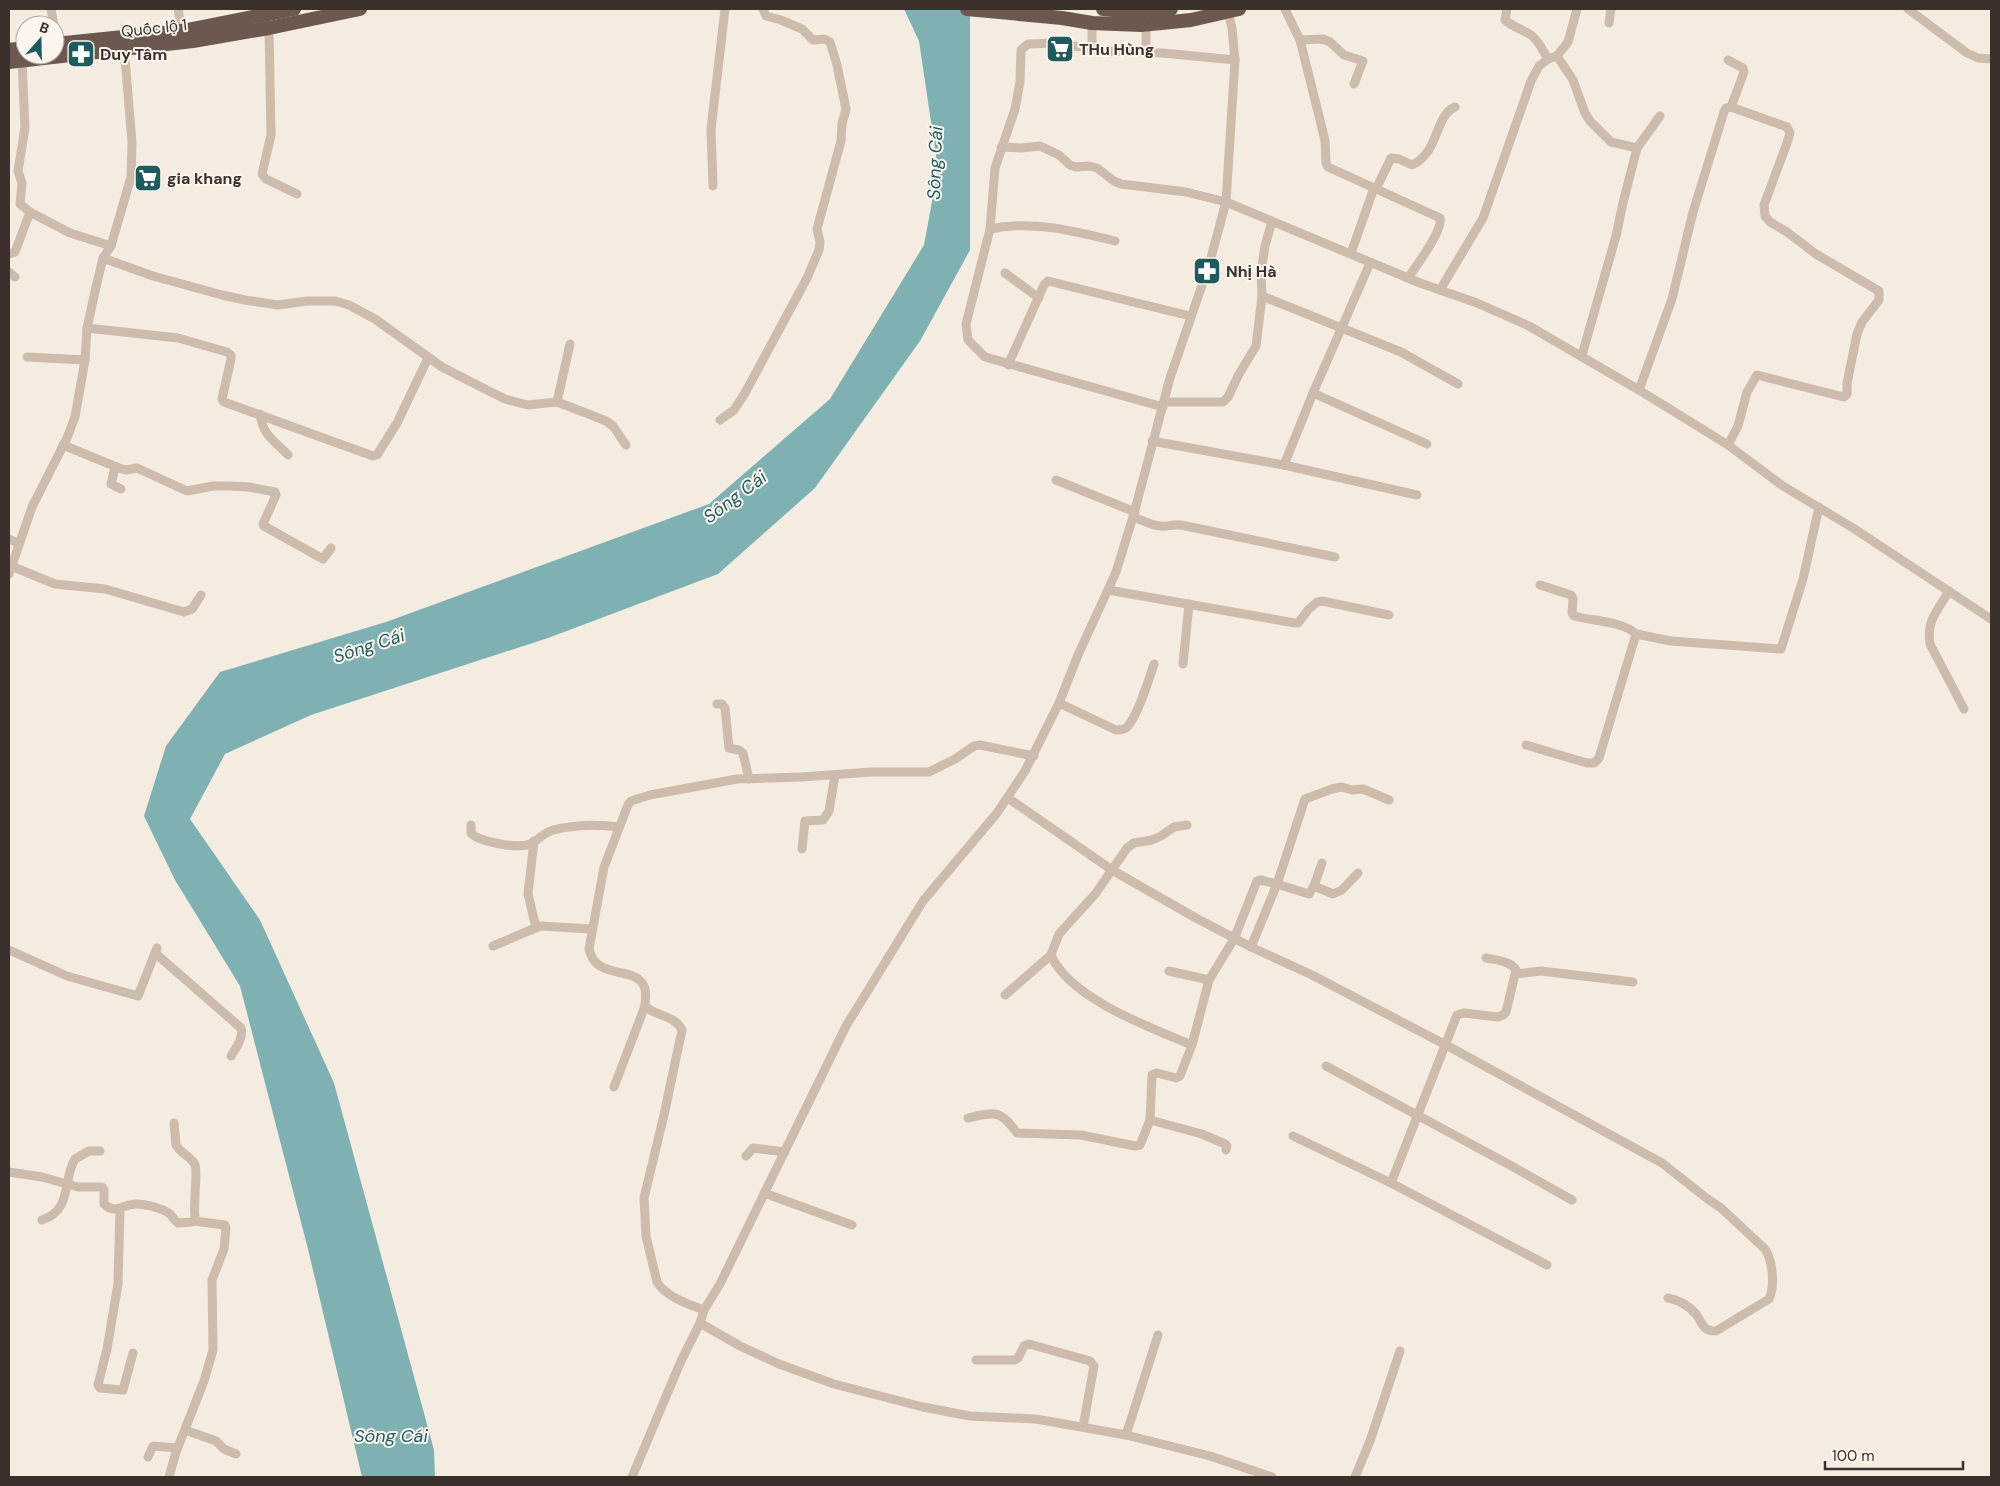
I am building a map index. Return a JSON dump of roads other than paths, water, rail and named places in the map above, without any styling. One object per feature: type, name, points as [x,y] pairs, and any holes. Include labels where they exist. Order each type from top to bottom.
[{"type":"highway","name":"Quốc lộ 1","points":[[65,51],[123,43],[294,9]]},
{"type":"highway","name":"Quốc lộ 1","points":[[65,44],[193,42],[360,9]]},
{"type":"highway","points":[[967,9],[1062,18],[1092,23],[1146,24],[1190,20],[1233,10]]},
{"type":"highway","points":[[1103,9],[1132,12],[1171,9]]},
{"type":"street","points":[[178,9],[182,31]]},
{"type":"street","points":[[714,186],[711,129],[725,9]]},
{"type":"street","points":[[720,420],[734,410],[745,393],[807,278],[819,250],[820,242],[817,229],[841,141],[842,124],[846,109],[830,42],[824,39],[813,40],[802,29],[766,16],[762,9]]},
{"type":"street","points":[[1285,9],[1300,40],[1325,142],[1326,163],[1332,170],[1440,218],[1440,228],[1408,278]]},
{"type":"street","points":[[1506,9],[1505,20],[1538,42],[1573,80],[1585,113],[1590,121],[1608,139],[1637,148]]},
{"type":"street","points":[[1440,290],[1474,236],[1483,218],[1531,81],[1539,66],[1552,58],[1568,42],[1577,9]]},
{"type":"street","points":[[1609,23],[1611,9]]},
{"type":"street","points":[[1908,9],[1967,53],[1978,58],[1991,59]]},
{"type":"street","points":[[632,1477],[680,1361],[700,1323],[704,1310],[720,1284],[846,1026],[923,901],[1008,798],[1034,756],[1116,572],[1134,514],[1170,378],[1208,266],[1226,202],[1235,60],[1232,28],[1233,10]]},
{"type":"street","points":[[1092,23],[1092,49]]},
{"type":"street","points":[[1146,24],[1146,52]]},
{"type":"street","points":[[269,28],[271,136],[262,174],[266,179],[297,194]]},
{"type":"street","points":[[1300,40],[1323,39],[1330,42],[1344,55],[1363,61],[1354,84]]},
{"type":"street","points":[[1235,60],[1146,52],[1106,52],[1055,43],[1031,42],[1023,46],[1021,50],[1020,82],[1015,109],[995,168],[990,229],[966,324],[968,340],[985,357],[1008,365],[1164,404],[1223,402],[1228,397],[1238,374],[1256,346],[1262,296],[1261,272],[1265,246],[1272,221]]},
{"type":"street","points":[[123,43],[132,143],[131,177],[111,246],[103,258],[87,328],[85,360],[75,417],[32,507],[10,570],[55,584],[105,589],[184,612],[192,609],[201,595]]},
{"type":"street","points":[[1639,390],[1672,299],[1693,212],[1722,117],[1726,108],[1731,106],[1744,72],[1743,68],[1728,60]]},
{"type":"street","points":[[20,65],[25,128],[18,171],[22,183],[20,204]]},
{"type":"street","points":[[1728,445],[1738,426],[1747,392],[1757,374],[1844,397],[1847,394],[1847,383],[1857,334],[1862,322],[1879,300],[1880,294],[1880,291],[1816,254],[1770,222],[1765,216],[1764,205],[1787,143],[1789,129],[1766,118],[1731,106]]},
{"type":"street","points":[[1351,253],[1375,189],[1391,158],[1399,159],[1412,165],[1419,162],[1432,146],[1446,113],[1456,107]]},
{"type":"street","points":[[1582,355],[1616,236],[1637,148],[1660,116]]},
{"type":"street","points":[[1001,147],[1022,148],[1040,146],[1059,155],[1070,165],[1076,167],[1093,166],[1121,184],[1186,192],[1226,202],[1408,278],[1514,318],[1582,355],[1728,445],[1783,486],[1854,528],[1991,619]]},
{"type":"street","points":[[9,200],[20,204],[30,212],[70,233],[111,246]]},
{"type":"street","points":[[9,254],[15,252],[30,212]]},
{"type":"street","points":[[990,229],[1002,227],[1051,227],[1115,241]]},
{"type":"street","points":[[103,258],[222,296],[278,304],[335,301],[350,305],[375,319],[428,358],[505,400],[528,405],[557,402],[606,421],[614,426],[626,446]]},
{"type":"street","points":[[1284,465],[1370,262]]},
{"type":"street","points":[[1005,274],[1039,298]]},
{"type":"street","points":[[1008,365],[1044,285],[1048,281],[1190,316]]},
{"type":"street","points":[[1262,296],[1401,352],[1458,384]]},
{"type":"street","points":[[87,328],[178,338],[227,352],[231,355],[231,359],[222,400],[373,456],[377,455],[397,423],[428,358]]},
{"type":"street","points":[[557,402],[570,344]]},
{"type":"street","points":[[28,357],[85,360]]},
{"type":"street","points":[[1313,393],[1427,444]]},
{"type":"street","points":[[260,414],[262,427],[266,433],[288,455]]},
{"type":"street","points":[[1152,441],[1284,465],[1417,495]]},
{"type":"street","points":[[62,445],[115,467],[126,470],[137,468],[187,490],[213,486],[230,486],[275,492],[276,495],[263,524],[264,526],[323,559],[332,548]]},
{"type":"street","points":[[115,467],[110,484],[121,489]]},
{"type":"street","points":[[1056,480],[1158,526],[1181,525],[1335,557]]},
{"type":"street","points":[[1540,585],[1572,596],[1572,614],[1574,616],[1632,630],[1636,634],[1671,641],[1781,649],[1803,579],[1819,507]]},
{"type":"street","points":[[9,539],[18,543]]},
{"type":"street","points":[[1108,590],[1295,623],[1298,623],[1312,606],[1322,601],[1389,615]]},
{"type":"street","points":[[1950,591],[1929,625],[1928,633],[1930,644],[1964,709]]},
{"type":"street","points":[[1183,664],[1189,604]]},
{"type":"street","points":[[1526,746],[1587,763],[1594,763],[1599,758],[1636,634]]},
{"type":"street","points":[[1059,703],[1116,730],[1123,730],[1127,727],[1135,713],[1154,664]]},
{"type":"street","points":[[716,704],[722,704],[725,708],[729,748],[738,750],[743,754],[749,779]]},
{"type":"street","points":[[614,1086],[645,1006],[645,987],[639,980],[606,970],[591,956],[590,949],[604,867],[631,801],[737,779],[871,772],[930,772],[974,746],[1034,756]]},
{"type":"street","points":[[802,849],[805,820],[823,820],[830,811],[835,775]]},
{"type":"street","points":[[1251,947],[1277,884],[1305,799],[1332,788],[1341,787],[1352,790],[1363,789],[1389,800]]},
{"type":"street","points":[[1008,798],[1112,870],[1234,938],[1312,975],[1446,1045],[1662,1163],[1721,1208],[1769,1255],[1772,1291],[1769,1299],[1716,1331],[1709,1331],[1702,1327],[1696,1314],[1678,1300],[1668,1298]]},
{"type":"street","points":[[471,825],[471,833],[482,840],[524,845],[529,844],[544,834],[568,827],[595,825],[619,827]]},
{"type":"street","points":[[1005,995],[1051,955],[1059,934],[1096,893],[1130,845],[1152,840],[1174,827],[1187,825]]},
{"type":"street","points":[[534,841],[528,894],[536,928]]},
{"type":"street","points":[[968,1118],[990,1113],[1008,1120],[1017,1133],[1081,1135],[1135,1146],[1140,1145],[1150,1120],[1152,1075],[1157,1074],[1179,1078],[1192,1045],[1209,980],[1234,938],[1257,881],[1277,884],[1309,894],[1314,886],[1322,863]]},
{"type":"street","points":[[1314,886],[1329,894],[1337,893],[1358,873]]},
{"type":"street","points":[[493,946],[548,925],[592,929]]},
{"type":"street","points":[[9,950],[66,976],[138,996],[156,950],[241,1028],[241,1038],[231,1056]]},
{"type":"street","points":[[1051,955],[1059,970],[1068,980],[1085,991],[1127,1017],[1192,1045]]},
{"type":"street","points":[[1391,1183],[1459,1013],[1498,1016],[1506,1012],[1516,974],[1513,966],[1486,958]]},
{"type":"street","points":[[1169,971],[1209,980]]},
{"type":"street","points":[[1516,974],[1541,971],[1633,982]]},
{"type":"street","points":[[645,1006],[649,1010],[674,1019],[682,1030],[644,1198],[646,1236],[657,1282],[661,1288],[682,1302],[704,1310]]},
{"type":"street","points":[[1326,1066],[1572,1200]]},
{"type":"street","points":[[1150,1120],[1202,1134],[1225,1144],[1227,1146],[1226,1150]]},
{"type":"street","points":[[174,1123],[176,1145],[192,1160],[196,1168],[194,1221]]},
{"type":"street","points":[[1292,1136],[1391,1183],[1548,1265]]},
{"type":"street","points":[[746,1156],[753,1148],[784,1152]]},
{"type":"street","points":[[42,1220],[52,1217],[57,1212],[68,1185],[75,1159],[89,1151],[100,1151]]},
{"type":"street","points":[[9,1172],[42,1177],[78,1187],[103,1188],[105,1206],[120,1210],[130,1204],[138,1204],[164,1211],[178,1223],[194,1221],[223,1224],[226,1228],[224,1249],[212,1280],[213,1350],[204,1381],[178,1448],[170,1477]]},
{"type":"street","points":[[764,1194],[852,1224]]},
{"type":"street","points":[[120,1210],[118,1284],[107,1349],[98,1385],[100,1388],[123,1390],[133,1352]]},
{"type":"street","points":[[700,1323],[740,1346],[834,1384],[923,1407],[970,1416],[1036,1419],[1126,1435],[1210,1456],[1272,1477]]},
{"type":"street","points":[[1126,1435],[1158,1334]]},
{"type":"street","points":[[976,1360],[1015,1360],[1024,1346],[1029,1344],[1090,1361],[1094,1366],[1082,1427]]},
{"type":"street","points":[[1355,1477],[1370,1441],[1400,1351]]},
{"type":"street","points":[[185,1430],[216,1441],[224,1448],[236,1454]]},
{"type":"street","points":[[148,1457],[153,1446],[178,1448]]},
{"type":"water","name":"Sông Cái","points":[[904,9],[967,9],[970,14],[970,250],[920,341],[815,488],[718,574],[548,638],[311,715],[225,754],[190,819],[260,920],[334,1083],[434,1450],[435,1477],[362,1477],[308,1249],[240,986],[175,880],[144,816],[166,746],[220,672],[386,622],[709,504],[830,399],[924,245],[938,169],[919,41]]},
{"type":"place","name":"THu Hùng","points":[[1060,49]]},
{"type":"place","name":"Duy Tâm","points":[[81,54]]},
{"type":"place","name":"gia khang","points":[[148,178]]},
{"type":"place","name":"Nhị Hà","points":[[1207,271]]}]
